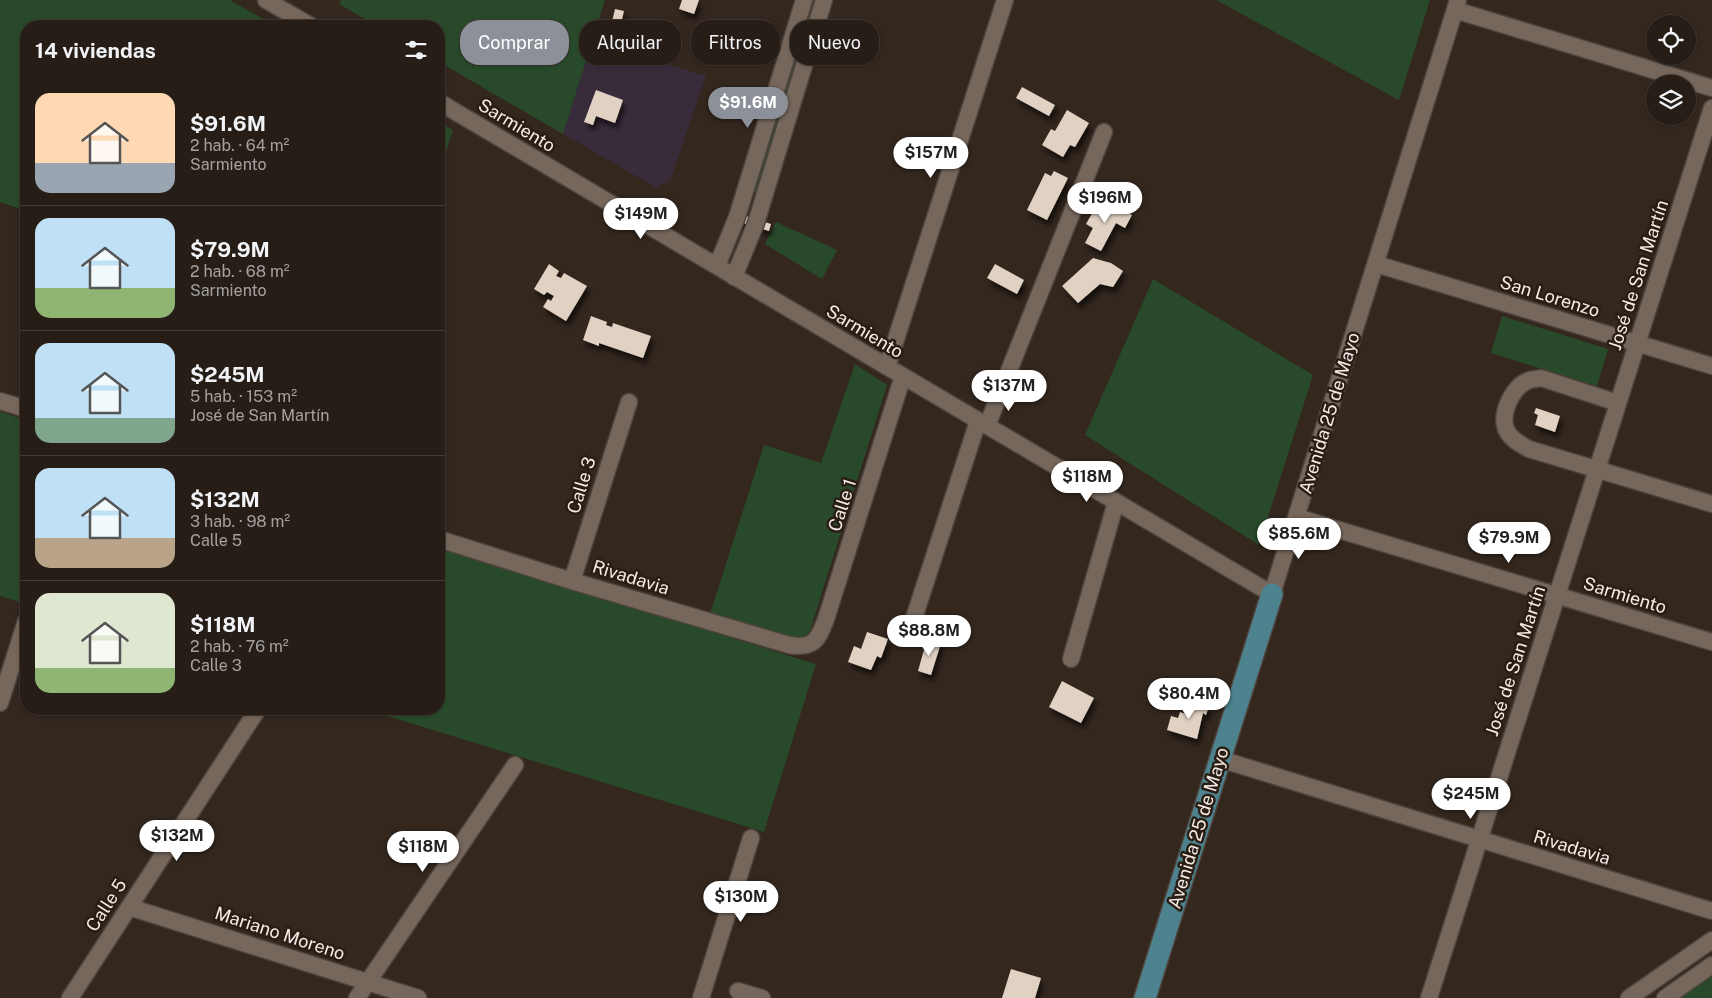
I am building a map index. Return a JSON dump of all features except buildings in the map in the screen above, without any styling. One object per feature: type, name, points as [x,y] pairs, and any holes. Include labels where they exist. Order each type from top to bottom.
[{"type":"main road","name":"Avenida 25 de Mayo","points":[[1145,998],[1272,594]]},
{"type":"street","points":[[266,0],[301,20]]},
{"type":"street","points":[[717,266],[741,204],[804,0]]},
{"type":"street","points":[[734,276],[759,211],[824,0]]},
{"type":"street","points":[[887,367],[1005,0]]},
{"type":"street","points":[[1457,5],[1712,88]]},
{"type":"street","name":"Avenida 25 de Mayo","points":[[1272,594],[1457,5]]},
{"type":"street","name":"Sarmiento","points":[[445,106],[1272,594]]},
{"type":"street","name":"José de San Martín","points":[[1429,998],[1712,108]]},
{"type":"street","points":[[914,618],[983,423],[1104,132]]},
{"type":"street","points":[[741,204],[759,211]]},
{"type":"street","name":"San Lorenzo","points":[[1376,264],[1712,366]]},
{"type":"street","name":"Calle 1","points":[[813,643],[821,632],[826,619],[904,376]]},
{"type":"street","points":[[1618,403],[1541,378],[1529,380],[1518,387],[1509,399],[1505,414],[1506,428],[1515,441],[1529,449],[1712,504]]},
{"type":"street","points":[[0,401],[20,407]]},
{"type":"street","name":"Calle 3","points":[[572,581],[629,402]]},
{"type":"street","points":[[1071,659],[1116,502]]},
{"type":"street","name":"Sarmiento","points":[[1296,517],[1712,642]]},
{"type":"street","name":"Rivadavia","points":[[445,540],[572,581],[790,645],[802,647],[813,643]]},
{"type":"street","points":[[0,703],[20,640]]},
{"type":"street","name":"Calle 5","points":[[70,998],[254,715]]},
{"type":"street","name":"Rivadavia","points":[[1220,759],[1712,911]]},
{"type":"street","points":[[357,998],[515,765]]},
{"type":"street","points":[[701,998],[751,838]]},
{"type":"street","name":"Mariano Moreno","points":[[129,907],[418,998]]},
{"type":"street","points":[[1629,998],[1712,940]]},
{"type":"street","points":[[1665,998],[1712,965]]},
{"type":"street","points":[[738,991],[762,998]]},
{"type":"shaded area","points":[[585,65],[670,65],[706,76],[670,181],[655,187],[563,134]]},
{"type":"green space","points":[[0,0],[230,0],[265,20],[20,20],[20,209],[0,202]]},
{"type":"green space","points":[[341,0],[605,0],[599,20],[579,20],[579,65],[585,65],[563,134],[445,65],[445,20],[367,20],[339,4]]},
{"type":"green space","points":[[812,0],[816,0],[810,20],[806,20]]},
{"type":"green space","points":[[1216,0],[1430,0],[1399,100]]},
{"type":"green space","points":[[792,65],[796,65],[756,193],[753,192]]},
{"type":"green space","points":[[445,125],[453,130],[445,155]]},
{"type":"green space","points":[[776,222],[837,250],[822,279],[765,244]]},
{"type":"green space","points":[[1153,279],[1313,375],[1259,545],[1085,435]]},
{"type":"green space","points":[[1502,316],[1608,349],[1597,386],[1491,353]]},
{"type":"green space","points":[[855,364],[887,385],[810,631],[802,640],[709,617],[764,445],[821,463]]},
{"type":"green space","points":[[0,412],[20,418],[20,602],[0,596]]},
{"type":"green space","points":[[445,550],[816,664],[764,832],[384,715],[445,715]]},
{"type":"green space","points":[[1712,965],[1712,998],[1665,998]]}]
